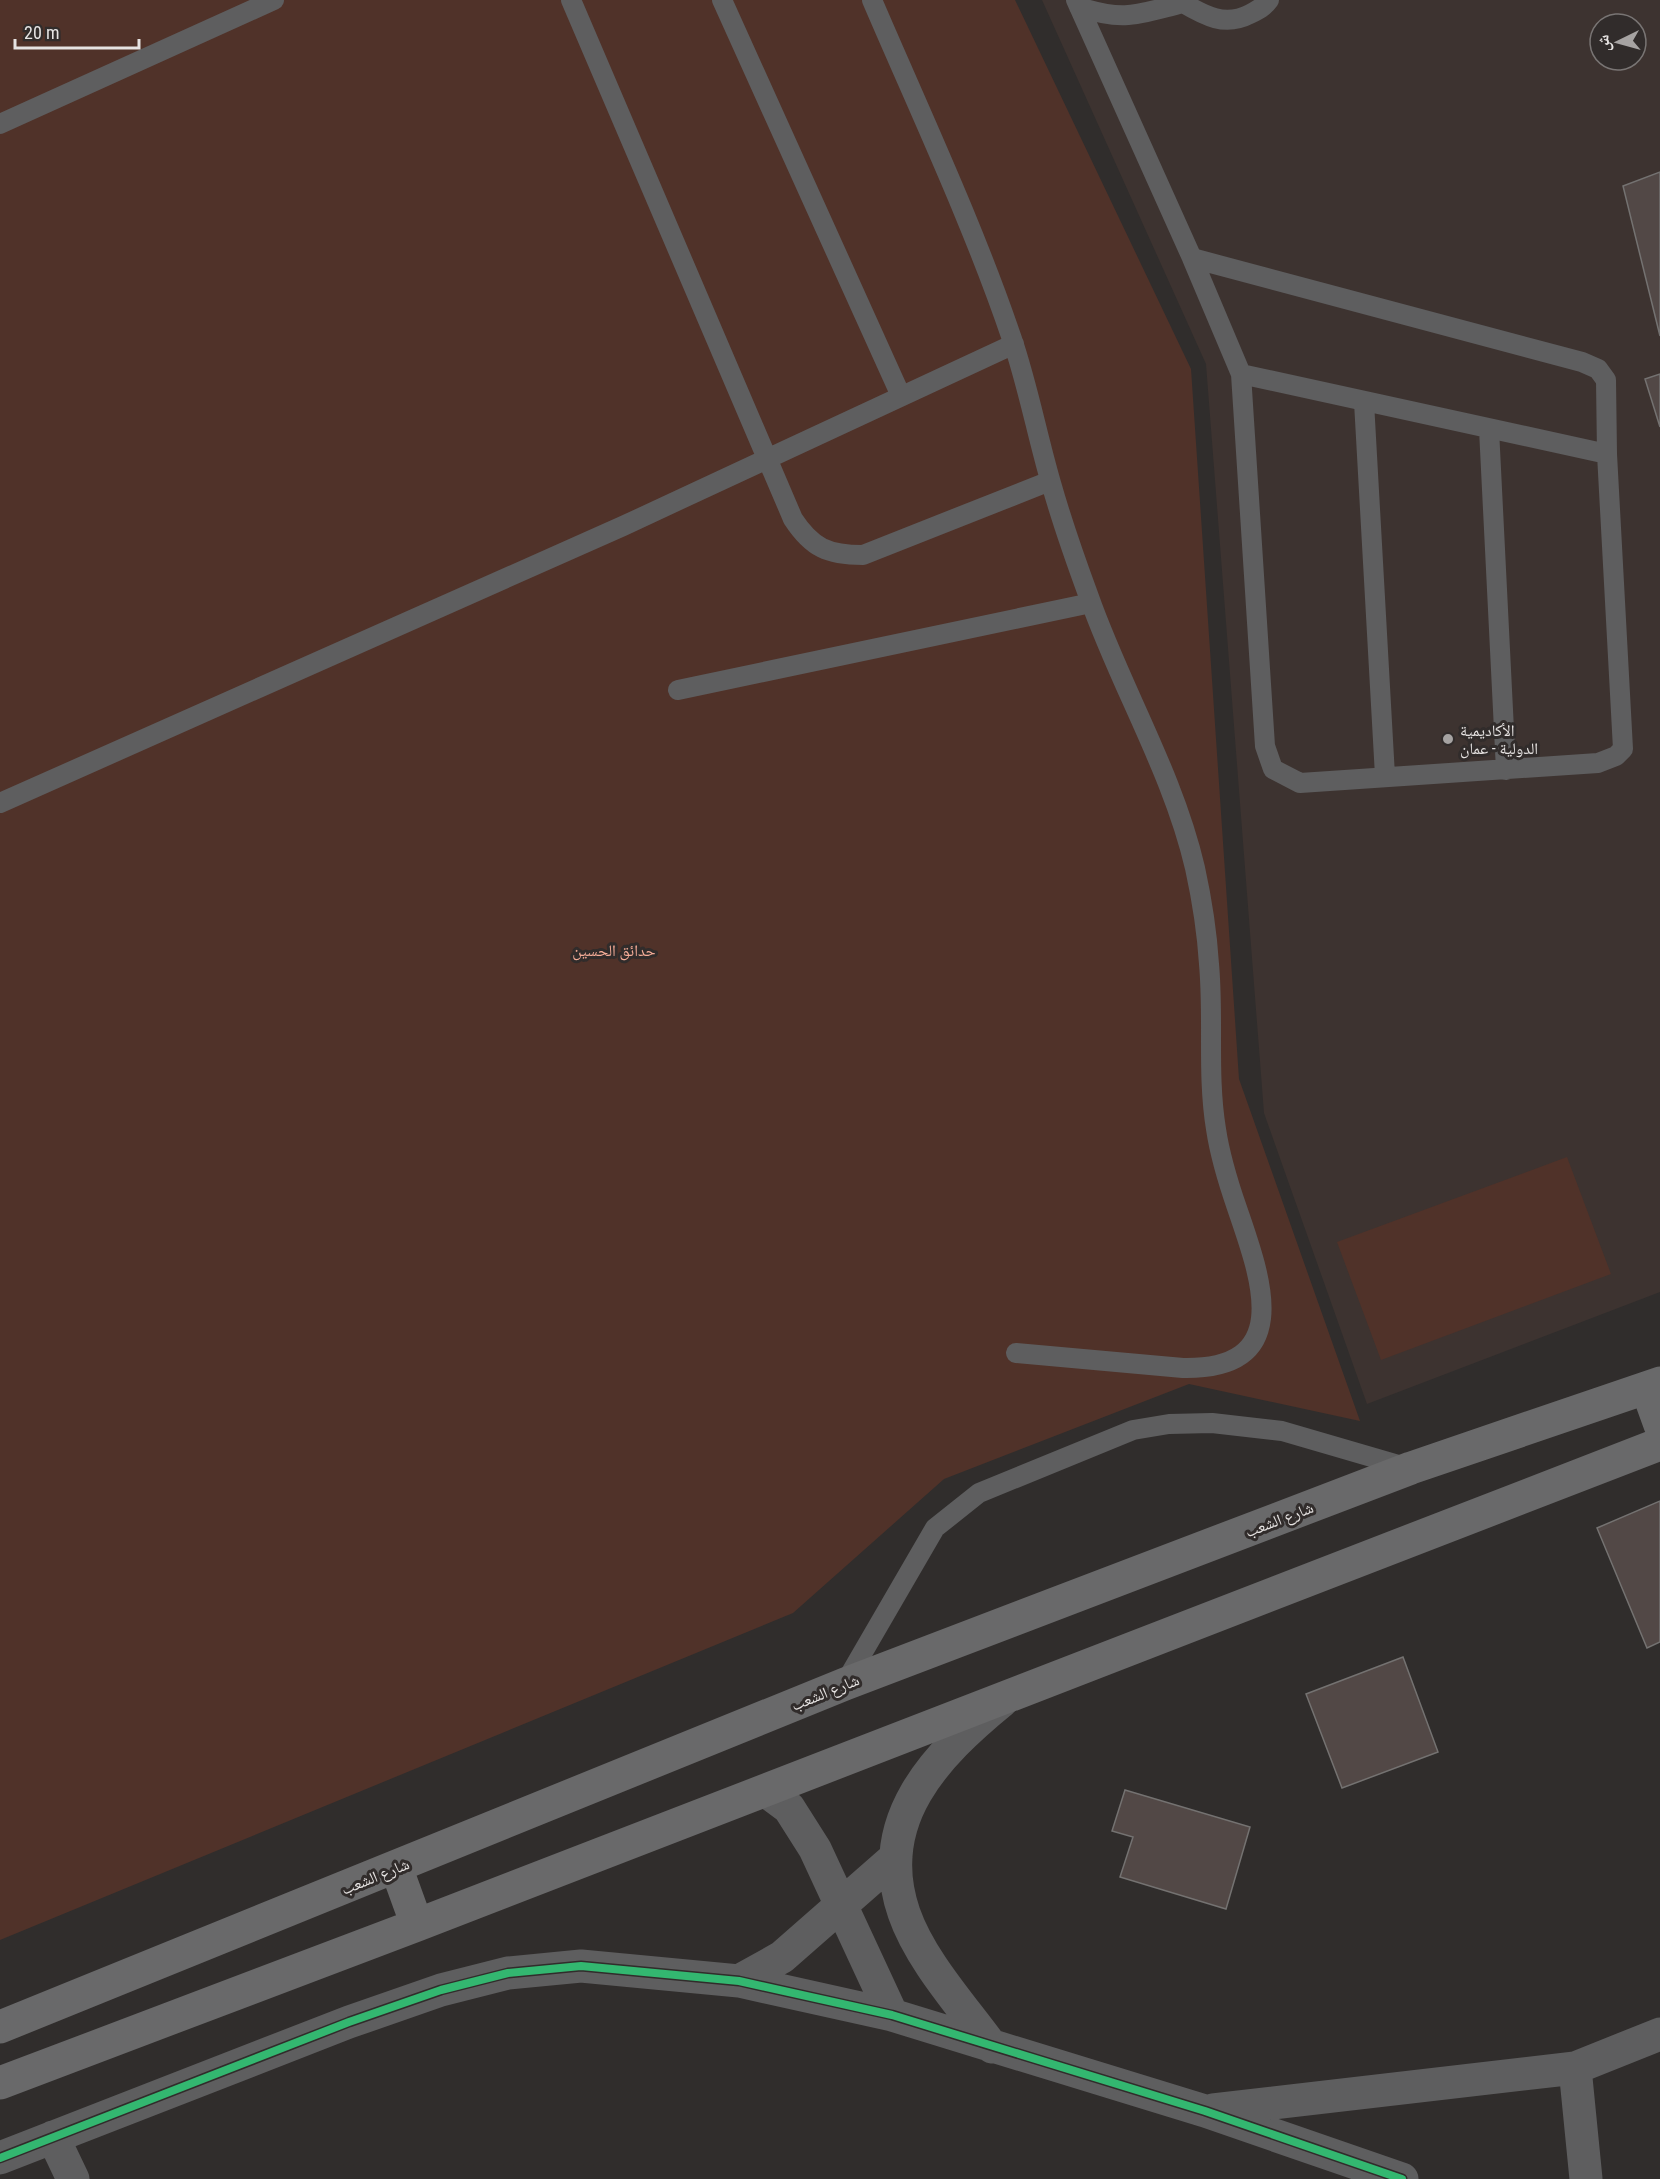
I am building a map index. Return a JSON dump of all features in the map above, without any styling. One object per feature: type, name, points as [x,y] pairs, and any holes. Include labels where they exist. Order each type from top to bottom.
[{"type":"main road","points":[[1653,1386],[1660,1425]]},
{"type":"main road","name":"شارع الشعب","points":[[0,2027],[844,1684],[1412,1468],[1653,1386]]},
{"type":"main road","points":[[0,2083],[766,1791],[1660,1444]]},
{"type":"main road","points":[[396,1868],[417,1925]]},
{"type":"street","points":[[992,2047],[942,1978],[914,1933],[904,1913],[897,1882],[896,1857],[906,1806],[928,1772],[968,1729],[1008,1696]]},
{"type":"street","points":[[766,1791],[789,1808],[815,1848],[892,2015]]},
{"type":"street","points":[[739,1981],[782,1957],[896,1857]]},
{"type":"street","points":[[0,2158],[349,2022],[441,1990],[508,1973],[581,1966],[739,1981],[892,2015],[1205,2111],[1402,2179]]},
{"type":"street","points":[[1205,2111],[1575,2068],[1660,2034]]},
{"type":"street","points":[[1575,2068],[1586,2179]]},
{"type":"street","points":[[53,2137],[73,2179]]},
{"type":"lane","points":[[0,124],[274,0]]},
{"type":"lane","points":[[571,0],[793,519],[804,536],[821,549],[841,555],[863,555],[1050,481]]},
{"type":"lane","points":[[722,0],[901,396]]},
{"type":"lane","points":[[873,0],[994,288],[1014,344],[1050,481],[1091,603],[1162,768],[1194,865],[1204,916],[1210,967],[1212,1092],[1216,1128],[1224,1165],[1257,1267],[1263,1311],[1258,1332],[1245,1350],[1226,1363],[1205,1368],[1016,1353]]},
{"type":"lane","points":[[1078,3],[1108,16],[1129,16],[1183,3],[1208,18],[1227,21],[1242,18],[1266,6],[1269,0]]},
{"type":"lane","points":[[1078,3],[1241,374],[1265,746],[1273,769],[1300,783],[1598,763],[1616,756],[1623,749],[1607,454],[1606,380],[1598,369],[1570,359],[1192,258]]},
{"type":"lane","points":[[0,803],[767,459],[1014,344]]},
{"type":"lane","points":[[1241,374],[1607,454]]},
{"type":"lane","points":[[1364,402],[1385,776]]},
{"type":"lane","points":[[1489,429],[1506,770]]},
{"type":"lane","points":[[678,690],[1091,603]]},
{"type":"lane","points":[[844,1684],[935,1528],[957,1508],[979,1492],[1133,1430],[1169,1424],[1212,1423],[1281,1431],[1412,1468]]},
{"type":"shaded area","name":"الأكاديمية الدولية - عمان","points":[[1042,0],[1660,0],[1660,1292],[1367,1404],[1264,1113],[1206,364]]},
{"type":"green space","name":"حدائق الحسين","points":[[0,0],[1015,0],[1191,369],[1239,1079],[1360,1421],[1189,1384],[944,1479],[793,1613],[0,1940]]},
{"type":"green space","points":[[1567,1157],[1611,1274],[1381,1360],[1337,1242]]},
{"type":"building","points":[[1660,172],[1660,336],[1623,186]]},
{"type":"building","points":[[1660,374],[1660,427],[1645,379]]},
{"type":"building","points":[[1660,1501],[1660,1642],[1647,1648],[1597,1528]]},
{"type":"building","points":[[1403,1657],[1438,1752],[1342,1788],[1306,1694]]},
{"type":"building","points":[[1125,1790],[1250,1827],[1226,1909],[1120,1877],[1133,1837],[1112,1831]]},
{"type":"cycle path","points":[[0,2158],[349,2022],[441,1990],[508,1973],[581,1966],[739,1981],[892,2015],[1205,2111],[1402,2179]]},
{"type":"place","name":"الأكاديمية الدولية - عمان","points":[[1448,739]]}]
